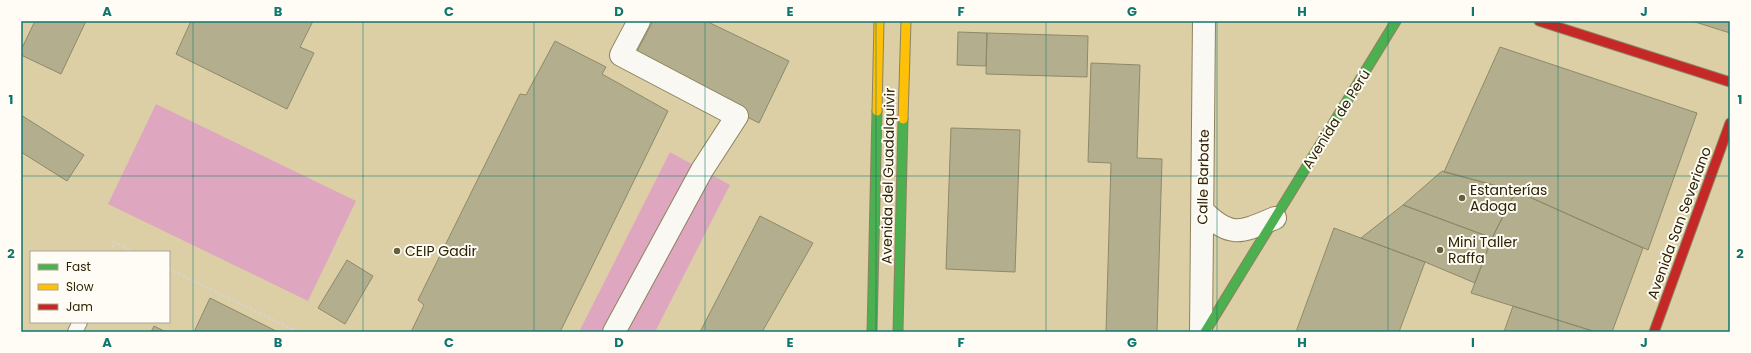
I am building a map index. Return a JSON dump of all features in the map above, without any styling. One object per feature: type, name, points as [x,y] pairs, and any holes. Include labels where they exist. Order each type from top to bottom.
[{"type":"street","points":[[614,332],[702,170],[737,116],[621,55],[639,21]]},
{"type":"street","name":"Avenida del Guadalquivir","points":[[872,332],[879,21]]},
{"type":"street","name":"Avenida del Guadalquivir","points":[[898,332],[906,21]]},
{"type":"street","name":"Calle Barbate","points":[[1201,332],[1204,21]]},
{"type":"street","name":"Avenida de Perú","points":[[1205,332],[1396,21]]},
{"type":"street","points":[[1539,21],[1730,82]]},
{"type":"street","name":"Avenida San Severiano","points":[[1654,332],[1730,123]]},
{"type":"street","points":[[1203,211],[1214,222],[1230,230],[1246,230],[1275,218]]},
{"type":"lane","points":[[75,332],[80,323]]},
{"type":"path","points":[[110,251],[114,242],[132,251]]},
{"type":"path","points":[[170,269],[298,332]]},
{"type":"shaded area","points":[[156,104],[356,201],[308,301],[108,204]]},
{"type":"shaded area","points":[[670,152],[730,185],[655,332],[579,332]]},
{"type":"building","points":[[35,21],[86,21],[61,74],[21,55],[21,50]]},
{"type":"building","points":[[191,21],[313,21],[300,47],[314,53],[287,109],[176,54]]},
{"type":"building","points":[[653,21],[706,21],[789,61],[759,123],[633,59]]},
{"type":"building","points":[[1692,21],[1730,21],[1730,33]]},
{"type":"building","points":[[958,32],[987,33],[986,66],[957,65]]},
{"type":"building","points":[[987,33],[1088,36],[1087,77],[986,74]]},
{"type":"building","points":[[555,41],[606,67],[602,74],[668,111],[560,332],[411,332],[424,305],[418,300],[520,94],[526,95]]},
{"type":"building","points":[[1500,47],[1697,113],[1648,250],[1516,191],[1444,172]]},
{"type":"building","points":[[1091,63],[1140,65],[1137,158],[1162,159],[1157,332],[1106,332],[1111,163],[1088,162]]},
{"type":"building","points":[[21,115],[84,155],[67,181],[21,152]]},
{"type":"building","points":[[951,128],[1020,130],[1015,272],[946,269]]},
{"type":"building","name":"Estanterías Adoga","points":[[1442,171],[1516,191],[1492,238],[1403,205]]},
{"type":"building","points":[[1516,191],[1643,248],[1612,332],[1596,332],[1471,293],[1492,238]]},
{"type":"building","name":"Mini Taller Raffa","points":[[1403,205],[1492,238],[1475,283],[1361,238]]},
{"type":"building","points":[[760,216],[813,243],[762,332],[700,332]]},
{"type":"building","points":[[1334,228],[1425,262],[1399,332],[1296,332]]},
{"type":"building","points":[[347,260],[373,276],[345,324],[318,308]]},
{"type":"building","points":[[210,298],[278,332],[194,332]]},
{"type":"building","points":[[1513,306],[1596,332],[1504,332]]},
{"type":"building","points":[[154,326],[166,332],[151,332]]},
{"type":"traffic: fast","points":[[1205,332],[1396,21]]},
{"type":"traffic: fast","points":[[872,332],[877,111]]},
{"type":"traffic: fast","points":[[898,332],[903,119]]},
{"type":"traffic: slow","points":[[877,111],[879,21]]},
{"type":"traffic: slow","points":[[903,119],[906,21]]},
{"type":"traffic: jam","points":[[1539,21],[1730,82]]},
{"type":"traffic: jam","points":[[1654,332],[1730,123]]},
{"type":"place","name":"Estanterías Adoga","points":[[1462,198]]},
{"type":"place","name":"Mini Taller Raffa","points":[[1440,250]]},
{"type":"place","name":"CEIP Gadir","points":[[397,251]]}]
